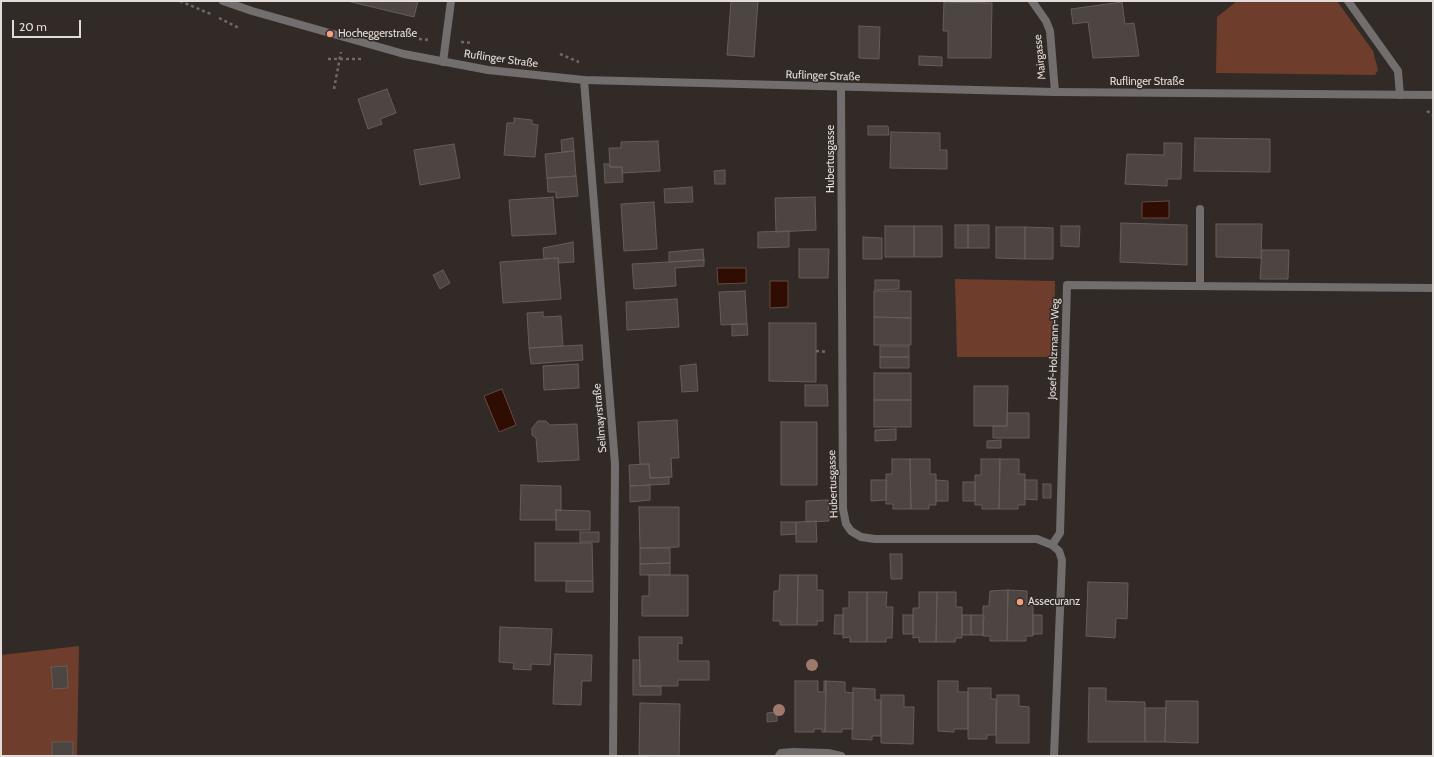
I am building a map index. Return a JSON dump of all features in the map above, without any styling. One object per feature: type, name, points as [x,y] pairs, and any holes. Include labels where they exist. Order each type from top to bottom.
[{"type":"street","name":"Ruflinger Straße","points":[[223,1],[252,11],[404,54],[488,70],[584,80],[1055,92],[1433,95]]},
{"type":"street","points":[[443,62],[451,1]]},
{"type":"street","name":"Mairgasse","points":[[1032,1],[1046,20],[1050,31],[1055,92]]},
{"type":"street","points":[[1348,1],[1398,71],[1400,95]]},
{"type":"street","name":"Seilmayrstraße","points":[[584,80],[615,464],[613,756]]},
{"type":"street","name":"Hubertusgasse","points":[[841,87],[843,509],[846,524],[851,531],[856,534],[875,539],[1037,539],[1052,545]]},
{"type":"street","points":[[1200,209],[1200,286]]},
{"type":"street","name":"Josef-Holzmann-Weg","points":[[1052,545],[1060,532],[1067,285],[1433,288]]},
{"type":"street","points":[[1052,545],[1059,551],[1062,560],[1054,756]]},
{"type":"street","points":[[779,756],[781,753],[793,752],[828,753],[841,756]]},
{"type":"path","points":[[180,1],[239,28]]},
{"type":"path","points":[[334,89],[343,37]]},
{"type":"path","points":[[413,39],[472,43]]},
{"type":"shaded area","points":[[1237,1],[1337,1],[1373,51],[1378,70],[1375,75],[1216,73],[1217,17]]},
{"type":"shaded area","points":[[1169,201],[1169,218],[1142,218],[1142,202]]},
{"type":"shaded area","points":[[717,268],[746,268],[746,283],[718,284]]},
{"type":"shaded area","points":[[955,279],[1055,281],[1054,357],[957,357]]},
{"type":"shaded area","points":[[770,281],[788,281],[788,307],[770,308]]},
{"type":"shaded area","points":[[502,389],[516,425],[499,432],[484,396]]},
{"type":"shaded area","points":[[79,646],[77,756],[1,756],[1,655]]},
{"type":"building","points":[[347,1],[418,1],[414,17]]},
{"type":"building","points":[[731,1],[758,1],[754,57],[727,55]]},
{"type":"building","points":[[944,2],[992,3],[991,58],[948,58],[948,31],[943,31]]},
{"type":"building","points":[[1122,2],[1125,24],[1134,23],[1139,56],[1093,58],[1088,22],[1073,24],[1071,9]]},
{"type":"building","points":[[859,26],[880,27],[879,59],[859,58]]},
{"type":"building","points":[[919,56],[942,57],[942,66],[919,65]]},
{"type":"building","points":[[387,89],[396,113],[380,119],[382,124],[368,129],[358,99]]},
{"type":"building","points":[[514,118],[532,120],[532,124],[538,125],[535,157],[504,155],[507,123],[514,123]]},
{"type":"building","points":[[868,126],[888,126],[889,135],[868,135]]},
{"type":"building","points":[[891,132],[940,133],[940,150],[947,150],[947,169],[890,168]]},
{"type":"building","points":[[573,138],[574,151],[562,152],[561,140]]},
{"type":"building","points":[[1195,138],[1270,139],[1270,172],[1194,171]]},
{"type":"building","points":[[658,141],[660,171],[622,173],[622,167],[610,167],[609,148],[621,148],[621,142]]},
{"type":"building","points":[[1164,143],[1182,143],[1181,179],[1167,179],[1167,186],[1125,184],[1127,154],[1164,155]]},
{"type":"building","points":[[454,144],[460,178],[420,185],[414,150]]},
{"type":"building","points":[[574,151],[576,176],[547,178],[545,154]]},
{"type":"building","points":[[604,164],[609,164],[610,167],[622,167],[623,182],[605,183]]},
{"type":"building","points":[[725,170],[725,184],[715,184],[714,171]]},
{"type":"building","points":[[576,176],[578,196],[556,198],[556,192],[548,192],[547,178]]},
{"type":"building","points":[[692,187],[693,202],[665,203],[664,189]]},
{"type":"building","points":[[553,197],[556,234],[512,236],[509,200]]},
{"type":"building","points":[[815,197],[816,230],[776,232],[775,198]]},
{"type":"building","points":[[654,202],[657,249],[624,251],[621,204]]},
{"type":"building","points":[[1121,223],[1187,225],[1187,265],[1120,262]]},
{"type":"building","points":[[1216,224],[1262,224],[1261,258],[1216,257]]},
{"type":"building","points":[[955,225],[968,225],[968,248],[955,248]]},
{"type":"building","points":[[968,225],[989,225],[989,248],[968,248]]},
{"type":"building","points":[[885,226],[914,226],[914,257],[885,257]]},
{"type":"building","points":[[914,226],[942,226],[942,257],[914,257]]},
{"type":"building","points":[[1061,226],[1080,226],[1079,247],[1061,246]]},
{"type":"building","points":[[996,227],[1025,227],[1025,259],[996,258]]},
{"type":"building","points":[[1025,227],[1053,228],[1053,259],[1025,259]]},
{"type":"building","points":[[789,231],[789,247],[758,248],[758,232]]},
{"type":"building","points":[[863,237],[882,238],[882,259],[863,259]]},
{"type":"building","points":[[573,242],[574,262],[559,263],[558,258],[544,259],[543,248]]},
{"type":"building","points":[[703,249],[704,260],[669,262],[669,252]]},
{"type":"building","points":[[799,249],[829,249],[828,278],[799,278]]},
{"type":"building","points":[[1262,250],[1289,250],[1288,279],[1260,279]]},
{"type":"building","points":[[558,258],[561,299],[503,303],[500,262]]},
{"type":"building","points":[[704,260],[704,266],[675,268],[676,286],[634,289],[632,264]]},
{"type":"building","points":[[443,270],[450,283],[440,289],[433,275]]},
{"type":"building","points":[[875,280],[899,280],[899,289],[875,290]]},
{"type":"building","points":[[745,291],[747,324],[721,325],[719,292]]},
{"type":"building","points":[[874,291],[911,291],[911,318],[874,317]]},
{"type":"building","points":[[677,299],[679,327],[627,330],[626,302]]},
{"type":"building","points":[[543,312],[543,317],[561,316],[563,346],[529,348],[527,313]]},
{"type":"building","points":[[874,317],[911,318],[911,345],[874,345]]},
{"type":"building","points":[[769,323],[816,323],[816,382],[769,381]]},
{"type":"building","points":[[732,324],[747,324],[748,335],[732,336]]},
{"type":"building","points":[[582,345],[583,360],[531,364],[529,348]]},
{"type":"building","points":[[880,346],[909,346],[909,357],[880,357]]},
{"type":"building","points":[[880,357],[909,357],[909,368],[880,368]]},
{"type":"building","points":[[578,364],[579,388],[544,390],[543,366]]},
{"type":"building","points":[[696,364],[698,391],[682,392],[680,366]]},
{"type":"building","points":[[874,373],[911,373],[911,400],[874,400]]},
{"type":"building","points":[[805,385],[827,385],[828,406],[805,406]]},
{"type":"building","points":[[974,386],[1008,386],[1007,426],[974,426]]},
{"type":"building","points":[[874,400],[911,400],[911,427],[874,427]]},
{"type":"building","points":[[1007,413],[1029,413],[1029,438],[993,438],[993,426],[1007,426]]},
{"type":"building","points":[[677,420],[679,458],[671,458],[672,477],[650,478],[649,464],[640,464],[638,422]]},
{"type":"building","points":[[538,421],[546,421],[550,425],[577,424],[579,460],[538,462],[536,438],[532,435],[532,428]]},
{"type":"building","points":[[781,422],[817,422],[817,485],[781,485]]},
{"type":"building","points":[[896,429],[896,440],[875,441],[875,430]]},
{"type":"building","points":[[1001,440],[1001,448],[987,448],[987,441]]},
{"type":"building","points":[[892,459],[910,459],[911,509],[893,509],[893,504],[886,504],[886,474],[892,474]]},
{"type":"building","points":[[910,459],[930,459],[930,474],[936,474],[936,505],[929,505],[929,509],[911,509]]},
{"type":"building","points":[[981,459],[1000,459],[999,509],[982,509],[982,505],[975,505],[975,475],[981,475]]},
{"type":"building","points":[[1000,459],[1019,459],[1019,474],[1025,474],[1025,505],[1018,505],[1018,509],[999,509]]},
{"type":"building","points":[[649,464],[650,478],[669,477],[669,484],[630,486],[629,465]]},
{"type":"building","points":[[871,480],[887,480],[886,500],[871,501]]},
{"type":"building","points":[[936,480],[948,481],[948,501],[936,501]]},
{"type":"building","points":[[1025,480],[1037,480],[1037,500],[1025,499]]},
{"type":"building","points":[[963,482],[975,482],[975,501],[963,501]]},
{"type":"building","points":[[1043,484],[1051,484],[1051,498],[1043,498]]},
{"type":"building","points":[[521,485],[561,486],[561,511],[556,510],[556,520],[520,520]]},
{"type":"building","points":[[650,485],[650,500],[630,502],[630,486]]},
{"type":"building","points":[[828,500],[829,521],[806,522],[806,501]]},
{"type":"building","points":[[639,507],[679,507],[679,547],[640,548]]},
{"type":"building","points":[[556,510],[590,511],[590,530],[556,530]]},
{"type":"building","points":[[816,521],[817,542],[796,542],[796,522]]},
{"type":"building","points":[[781,522],[796,522],[796,534],[781,535]]},
{"type":"building","points":[[580,532],[599,532],[599,542],[580,542]]},
{"type":"building","points":[[535,543],[592,543],[593,581],[535,581]]},
{"type":"building","points":[[640,548],[670,548],[670,563],[640,564]]},
{"type":"building","points":[[890,554],[902,554],[902,579],[891,579]]},
{"type":"building","points":[[670,563],[670,575],[640,575],[640,564]]},
{"type":"building","points":[[649,575],[688,575],[688,616],[642,616],[642,596],[649,596]]},
{"type":"building","points":[[780,575],[798,575],[797,625],[780,625],[780,621],[773,621],[774,591],[779,591]]},
{"type":"building","points":[[798,575],[817,575],[817,590],[823,590],[823,621],[817,621],[817,625],[797,625]]},
{"type":"building","points":[[566,581],[593,581],[593,592],[566,592]]},
{"type":"building","points":[[1088,582],[1128,583],[1127,619],[1116,618],[1115,638],[1086,636]]},
{"type":"building","points":[[1008,590],[1007,641],[990,641],[990,636],[983,636],[983,606],[989,606],[990,591]]},
{"type":"building","points":[[1008,590],[1027,591],[1027,605],[1033,606],[1033,636],[1026,636],[1026,641],[1007,641]]},
{"type":"building","points":[[849,592],[867,592],[867,642],[850,642],[850,637],[843,638],[843,608],[849,608]]},
{"type":"building","points":[[867,592],[887,592],[886,607],[893,607],[892,638],[886,638],[886,642],[867,642]]},
{"type":"building","points":[[919,592],[937,592],[936,642],[919,642],[919,637],[913,638],[913,608],[919,608]]},
{"type":"building","points":[[937,592],[956,592],[956,607],[962,607],[962,638],[956,638],[955,642],[936,642]]},
{"type":"building","points":[[835,615],[843,615],[843,634],[834,634]]},
{"type":"building","points":[[903,615],[913,615],[913,634],[903,634]]},
{"type":"building","points":[[962,615],[971,615],[971,635],[962,635]]},
{"type":"building","points":[[971,615],[984,615],[983,635],[971,635]]},
{"type":"building","points":[[1033,615],[1042,615],[1042,634],[1033,634]]},
{"type":"building","points":[[500,627],[552,629],[550,665],[531,664],[531,670],[513,669],[514,663],[499,662]]},
{"type":"building","points":[[639,637],[682,637],[682,644],[678,643],[678,661],[709,661],[709,680],[678,680],[678,686],[640,686]]},
{"type":"building","points":[[555,654],[592,655],[591,681],[582,681],[581,705],[553,704]]},
{"type":"building","points":[[633,660],[640,660],[640,686],[661,686],[661,695],[633,695]]},
{"type":"building","points":[[67,666],[68,688],[53,689],[51,667]]},
{"type":"building","points":[[795,681],[818,681],[818,692],[824,692],[824,681],[826,681],[825,732],[822,732],[822,729],[814,729],[814,732],[795,732]]},
{"type":"building","points":[[826,681],[845,682],[845,692],[853,693],[853,729],[842,729],[842,732],[825,732]]},
{"type":"building","points":[[938,681],[958,681],[958,692],[968,692],[968,729],[954,729],[954,732],[938,731]]},
{"type":"building","points":[[853,688],[875,689],[875,700],[881,700],[881,736],[872,736],[872,740],[852,739]]},
{"type":"building","points":[[968,688],[991,688],[991,699],[996,699],[996,735],[987,735],[987,739],[968,739]]},
{"type":"building","points":[[1089,688],[1106,688],[1106,701],[1145,702],[1145,742],[1088,742]]},
{"type":"building","points":[[881,695],[904,695],[904,707],[914,707],[913,744],[881,743]]},
{"type":"building","points":[[997,695],[1019,695],[1019,706],[1029,707],[1029,743],[996,743]]},
{"type":"building","points":[[1166,701],[1198,701],[1198,743],[1165,742]]},
{"type":"building","points":[[640,703],[680,704],[679,756],[639,755]]},
{"type":"building","points":[[1145,708],[1166,708],[1165,742],[1145,742]]},
{"type":"building","points":[[777,712],[777,721],[767,722],[767,713]]},
{"type":"building","points":[[52,742],[73,742],[73,756],[52,756]]},
{"type":"place","name":"Hocheggerstraße","points":[[330,34]]},
{"type":"place","name":"Assecuranz","points":[[1020,602]]}]
